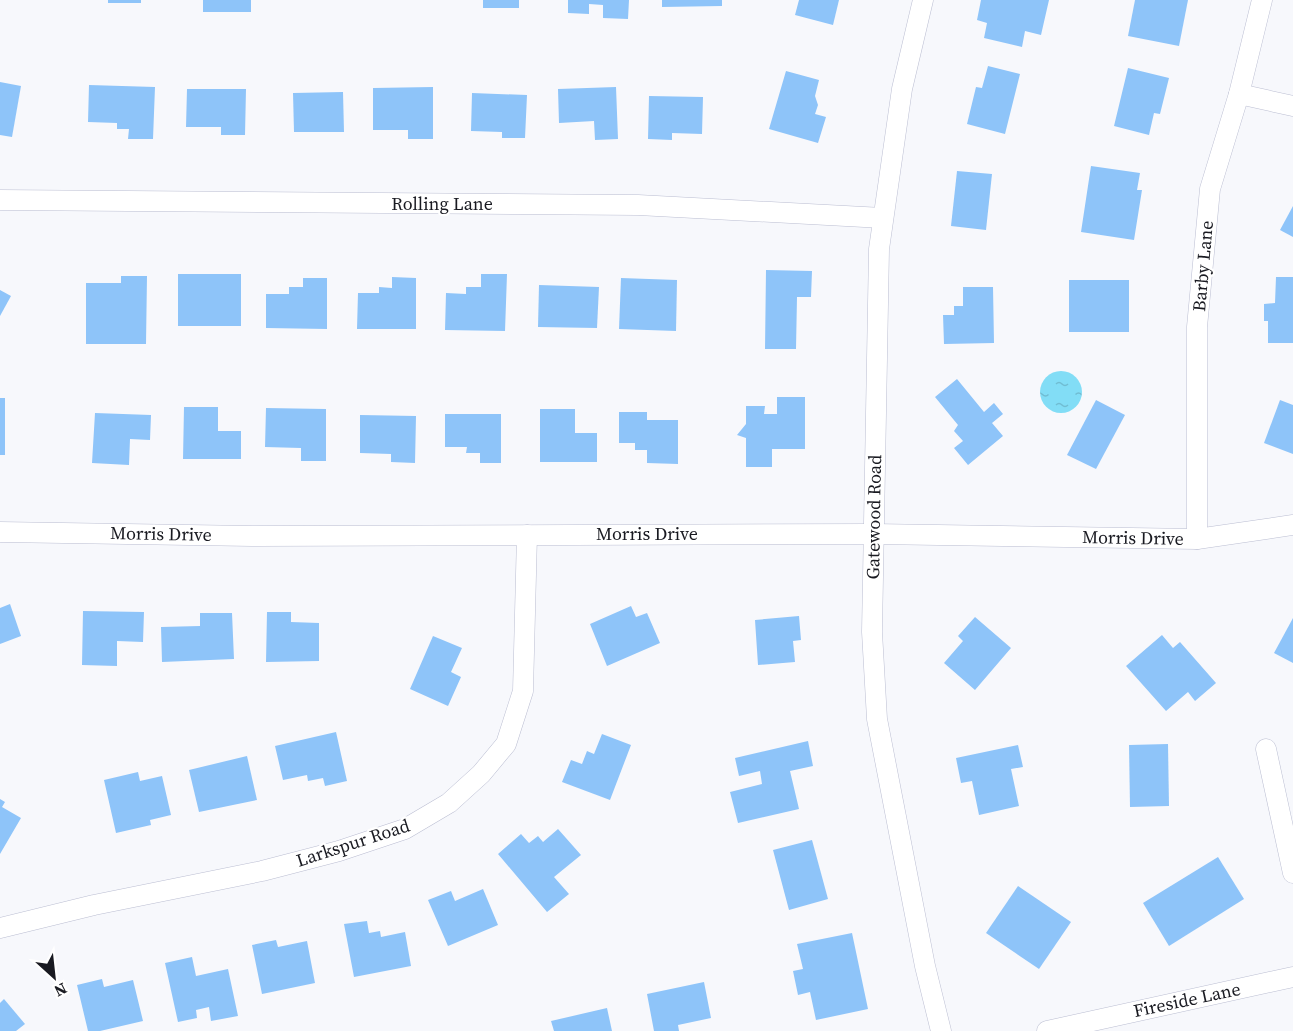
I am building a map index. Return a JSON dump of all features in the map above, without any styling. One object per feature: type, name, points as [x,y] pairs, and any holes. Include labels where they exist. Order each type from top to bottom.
[{"type":"street","name":"Gatewood Road","points":[[923,0],[902,89],[879,249],[872,632],[877,719],[925,966],[941,1031]]},
{"type":"street","name":"Barby Lane","points":[[1197,540],[1197,327],[1210,189],[1239,94],[1262,0]]},
{"type":"street","points":[[1239,94],[1293,106]]},
{"type":"street","name":"Rolling Lane","points":[[0,200],[638,205],[883,218]]},
{"type":"street","name":"Morris Drive","points":[[0,532],[252,536],[874,534],[1197,540],[1293,525]]},
{"type":"street","name":"Larkspur Road","points":[[0,928],[94,905],[262,871],[339,851],[405,829],[449,803],[481,774],[506,744],[523,691],[527,535]]},
{"type":"street","points":[[1266,749],[1293,873]]},
{"type":"street","name":"Fireside Lane","points":[[1047,1031],[1293,977]]},
{"type":"water","points":[[1061,371],[1076,377],[1082,392],[1076,407],[1061,413],[1046,407],[1040,392],[1046,377]]},
{"type":"building","points":[[108,0],[141,0],[141,3],[108,3]]},
{"type":"building","points":[[203,0],[251,0],[251,12],[203,12]]},
{"type":"building","points":[[483,0],[519,0],[519,8],[483,8]]},
{"type":"building","points":[[568,0],[629,0],[628,19],[603,18],[603,5],[589,4],[589,14],[568,13]]},
{"type":"building","points":[[662,0],[722,0],[722,6],[662,7]]},
{"type":"building","points":[[799,0],[839,0],[833,25],[795,15]]},
{"type":"building","points":[[981,0],[1049,0],[1041,35],[1025,31],[1022,47],[984,38],[987,23],[977,20]]},
{"type":"building","points":[[1135,0],[1188,0],[1179,46],[1128,36]]},
{"type":"building","points":[[988,66],[1020,74],[1005,134],[967,124],[976,87],[982,88]]},
{"type":"building","points":[[1128,68],[1169,78],[1160,114],[1154,113],[1149,135],[1114,126]]},
{"type":"building","points":[[786,71],[819,80],[815,96],[818,105],[815,114],[826,117],[818,143],[769,129]]},
{"type":"building","points":[[0,82],[21,86],[12,137],[0,135]]},
{"type":"building","points":[[89,85],[155,87],[153,139],[128,139],[129,129],[117,129],[117,123],[88,122]]},
{"type":"building","points":[[433,87],[433,139],[408,139],[408,130],[373,130],[373,88]]},
{"type":"building","points":[[616,87],[618,139],[595,140],[594,121],[559,123],[558,89]]},
{"type":"building","points":[[187,89],[246,89],[245,135],[221,135],[221,127],[186,127]]},
{"type":"building","points":[[343,92],[344,132],[294,132],[293,93]]},
{"type":"building","points":[[472,93],[527,95],[525,138],[502,138],[502,132],[471,131]]},
{"type":"building","points":[[649,96],[703,97],[702,134],[672,133],[672,140],[648,139]]},
{"type":"building","points":[[1091,166],[1140,173],[1137,190],[1142,190],[1134,240],[1081,232]]},
{"type":"building","points":[[957,171],[992,174],[986,230],[951,226]]},
{"type":"building","points":[[1293,206],[1293,237],[1280,230]]},
{"type":"building","points":[[766,270],[812,271],[811,297],[797,297],[796,349],[765,349]]},
{"type":"building","points":[[178,274],[241,274],[241,326],[178,326]]},
{"type":"building","points":[[481,274],[507,274],[505,331],[445,330],[446,293],[466,294],[466,287],[481,287]]},
{"type":"building","points":[[121,276],[147,276],[146,344],[86,344],[86,283],[121,283]]},
{"type":"building","points":[[392,277],[416,278],[416,329],[357,329],[358,293],[379,293],[379,287],[392,288]]},
{"type":"building","points":[[1276,277],[1293,277],[1293,343],[1268,343],[1268,321],[1264,321],[1264,304],[1275,303]]},
{"type":"building","points":[[303,278],[327,278],[327,329],[266,328],[266,294],[289,294],[289,287],[303,287]]},
{"type":"building","points":[[621,278],[677,280],[676,331],[619,329]]},
{"type":"building","points":[[1069,280],[1129,280],[1129,332],[1069,332]]},
{"type":"building","points":[[539,285],[599,287],[597,328],[538,327]]},
{"type":"building","points":[[963,287],[993,287],[994,343],[944,344],[943,315],[954,315],[954,306],[963,306]]},
{"type":"building","points":[[0,290],[11,296],[0,316]]},
{"type":"building","points":[[957,379],[984,412],[994,403],[1003,414],[992,423],[1003,436],[968,465],[954,448],[963,441],[954,431],[958,425],[935,397]]},
{"type":"building","points":[[777,397],[805,397],[805,449],[772,449],[772,467],[746,467],[746,438],[737,435],[746,424],[746,406],[765,406],[764,414],[777,414]]},
{"type":"building","points":[[0,398],[5,398],[5,455],[0,455]]},
{"type":"building","points":[[1096,400],[1125,415],[1096,469],[1067,455]]},
{"type":"building","points":[[1280,400],[1293,405],[1293,454],[1264,443]]},
{"type":"building","points":[[184,407],[218,407],[218,431],[241,431],[241,459],[183,459]]},
{"type":"building","points":[[266,408],[326,409],[326,461],[301,461],[301,448],[265,447]]},
{"type":"building","points":[[540,409],[575,409],[575,433],[597,433],[597,462],[540,462]]},
{"type":"building","points":[[619,412],[647,412],[647,420],[678,420],[678,464],[647,463],[647,450],[635,450],[635,443],[619,443]]},
{"type":"building","points":[[95,413],[151,415],[150,440],[130,439],[129,465],[92,463]]},
{"type":"building","points":[[445,414],[501,414],[501,463],[480,463],[480,453],[466,453],[467,447],[445,447]]},
{"type":"building","points":[[360,415],[416,416],[415,463],[391,462],[391,454],[360,453]]},
{"type":"building","points":[[10,604],[21,636],[0,644],[0,608]]},
{"type":"building","points":[[631,606],[636,617],[647,613],[660,643],[607,666],[590,624]]},
{"type":"building","points":[[83,611],[144,612],[143,642],[117,641],[117,666],[82,665]]},
{"type":"building","points":[[267,612],[291,612],[291,622],[319,623],[319,661],[266,662]]},
{"type":"building","points":[[200,613],[232,613],[234,659],[162,662],[161,627],[200,626]]},
{"type":"building","points":[[799,616],[801,640],[793,641],[795,662],[758,665],[755,620]]},
{"type":"building","points":[[975,617],[1011,648],[975,690],[944,663],[963,641],[958,636]]},
{"type":"building","points":[[1293,618],[1293,663],[1274,653]]},
{"type":"building","points":[[1162,635],[1173,648],[1180,642],[1216,683],[1195,701],[1188,692],[1166,711],[1126,666]]},
{"type":"building","points":[[433,636],[462,648],[451,672],[461,677],[448,706],[410,689]]},
{"type":"building","points":[[336,732],[347,781],[325,786],[323,778],[308,781],[307,775],[283,780],[275,746]]},
{"type":"building","points":[[602,734],[631,745],[610,800],[562,782],[571,760],[582,764],[587,751],[594,754]]},
{"type":"building","points":[[808,741],[813,766],[790,771],[799,809],[738,823],[730,792],[762,784],[760,771],[739,776],[735,758]]},
{"type":"building","points":[[1168,744],[1169,806],[1130,807],[1129,745]]},
{"type":"building","points":[[1018,745],[1023,767],[1011,769],[1019,806],[979,815],[972,781],[961,783],[956,758]]},
{"type":"building","points":[[247,756],[257,800],[199,812],[189,770]]},
{"type":"building","points":[[138,772],[140,781],[162,776],[171,815],[150,820],[151,825],[116,833],[104,780]]},
{"type":"building","points":[[0,799],[5,802],[2,807],[21,818],[0,854]]},
{"type":"building","points":[[558,829],[581,855],[554,877],[569,894],[547,912],[498,854],[521,834],[529,843],[538,836],[543,842]]},
{"type":"building","points":[[812,840],[828,899],[789,910],[773,850]]},
{"type":"building","points":[[1218,857],[1244,899],[1169,946],[1143,903]]},
{"type":"building","points":[[1018,886],[1071,922],[1039,969],[986,933]]},
{"type":"building","points":[[483,889],[498,925],[448,946],[428,900],[451,891],[455,901]]},
{"type":"building","points":[[367,921],[369,933],[380,931],[381,937],[405,932],[411,966],[354,977],[344,924]]},
{"type":"building","points":[[852,933],[868,1009],[816,1020],[810,992],[798,995],[793,971],[803,969],[797,944]]},
{"type":"building","points":[[276,940],[278,947],[307,941],[315,983],[262,994],[252,945]]},
{"type":"building","points":[[192,957],[196,976],[228,969],[238,1016],[211,1021],[209,1007],[196,1010],[197,1018],[178,1022],[165,963]]},
{"type":"building","points":[[102,979],[104,987],[133,980],[143,1021],[100,1031],[88,1031],[77,985]]},
{"type":"building","points":[[704,982],[711,1018],[678,1025],[679,1031],[654,1031],[647,994]]},
{"type":"building","points":[[4,999],[25,1024],[16,1031],[0,1031],[0,1003]]},
{"type":"building","points":[[607,1008],[612,1031],[554,1031],[551,1021]]}]
